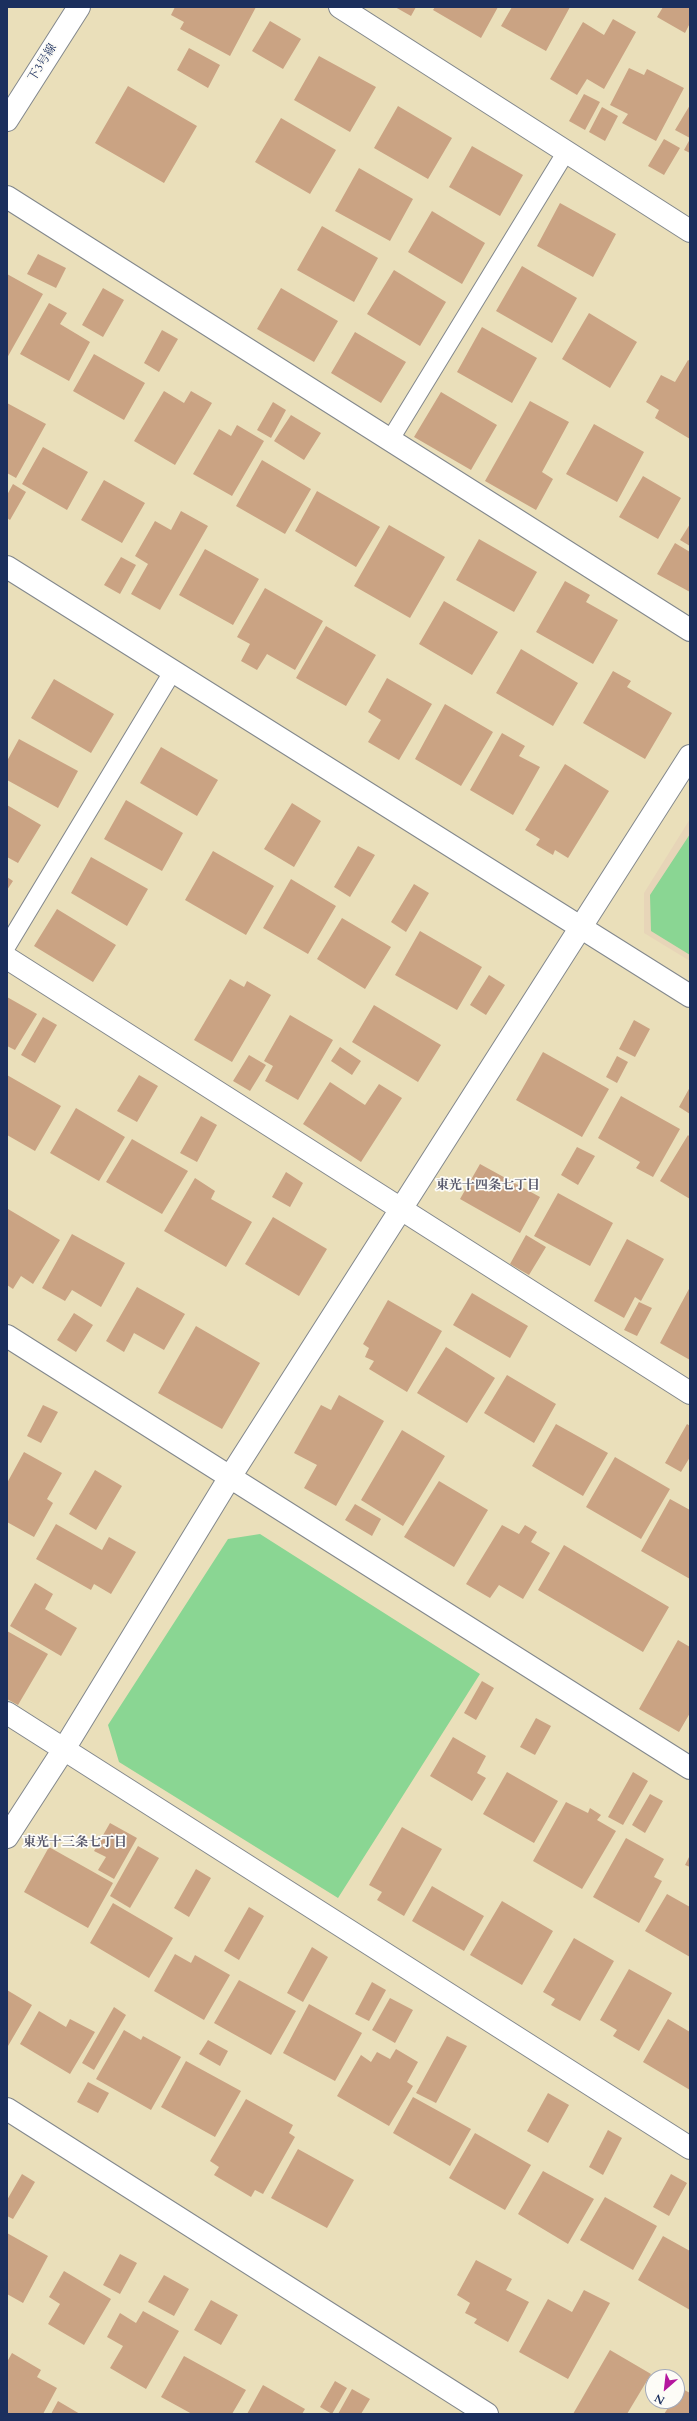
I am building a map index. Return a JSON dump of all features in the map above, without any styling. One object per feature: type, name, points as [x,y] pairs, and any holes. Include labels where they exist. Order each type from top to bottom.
[{"type":"street","name":"下3号線","points":[[7,120],[79,7]]},
{"type":"street","points":[[340,7],[690,231]]},
{"type":"street","points":[[7,197],[690,630]]},
{"type":"street","points":[[7,567],[582,926],[690,996]]},
{"type":"street","points":[[7,1838],[64,1749],[230,1477],[690,756]]},
{"type":"street","points":[[7,958],[690,1392]]},
{"type":"street","points":[[7,1336],[690,1768]]},
{"type":"street","points":[[7,1713],[690,2148]]},
{"type":"street","points":[[7,2109],[487,2414]]},
{"type":"lane","points":[[390,440],[566,152]]},
{"type":"lane","points":[[7,946],[173,671]]},
{"type":"shaded area","points":[[690,819],[690,961],[644,933],[644,893]]},
{"type":"green space","points":[[690,834],[690,955],[651,931],[650,895]]},
{"type":"green space","points":[[260,1534],[480,1674],[338,1898],[119,1762],[108,1725],[228,1539]]},
{"type":"building","points":[[175,7],[256,7],[230,56],[180,29],[184,22],[171,15]]},
{"type":"building","points":[[395,7],[416,7],[411,16]]},
{"type":"building","points":[[435,7],[498,7],[481,38],[433,10]]},
{"type":"building","points":[[512,7],[570,7],[546,51],[501,26]]},
{"type":"building","points":[[663,7],[690,7],[690,23],[685,33],[657,17]]},
{"type":"building","points":[[613,19],[636,32],[604,89],[587,79],[577,95],[550,79],[583,22],[604,35]]},
{"type":"building","points":[[270,21],[301,39],[283,69],[252,51]]},
{"type":"building","points":[[189,48],[220,65],[208,88],[177,70]]},
{"type":"building","points":[[319,56],[376,87],[350,132],[294,100]]},
{"type":"building","points":[[629,68],[644,75],[647,69],[684,88],[656,141],[622,123],[628,114],[610,105]]},
{"type":"building","points":[[128,86],[197,126],[164,183],[95,143]]},
{"type":"building","points":[[584,94],[600,102],[585,130],[569,121]]},
{"type":"building","points":[[690,105],[690,138],[675,130]]},
{"type":"building","points":[[398,106],[452,138],[428,179],[374,148]]},
{"type":"building","points":[[602,107],[618,116],[605,141],[589,132]]},
{"type":"building","points":[[281,118],[336,150],[310,194],[255,162]]},
{"type":"building","points":[[664,139],[680,148],[664,175],[648,166]]},
{"type":"building","points":[[690,139],[690,153],[684,150]]},
{"type":"building","points":[[472,146],[523,175],[500,216],[449,187]]},
{"type":"building","points":[[359,168],[413,199],[390,241],[335,211]]},
{"type":"building","points":[[560,203],[616,234],[593,277],[537,246]]},
{"type":"building","points":[[432,211],[485,243],[462,284],[408,252]]},
{"type":"building","points":[[322,226],[378,258],[354,302],[297,270]]},
{"type":"building","points":[[38,254],[66,268],[56,288],[27,274]]},
{"type":"building","points":[[522,266],[577,298],[552,343],[496,311]]},
{"type":"building","points":[[394,270],[446,302],[420,346],[367,314]]},
{"type":"building","points":[[7,274],[43,294],[7,358]]},
{"type":"building","points":[[103,288],[124,300],[103,337],[82,325]]},
{"type":"building","points":[[281,288],[338,321],[314,362],[257,329]]},
{"type":"building","points":[[49,303],[67,313],[60,324],[90,342],[69,381],[20,354]]},
{"type":"building","points":[[589,313],[637,342],[610,388],[562,359]]},
{"type":"building","points":[[482,327],[537,358],[512,403],[457,372]]},
{"type":"building","points":[[162,330],[178,339],[159,372],[144,363]]},
{"type":"building","points":[[355,332],[406,362],[381,403],[331,373]]},
{"type":"building","points":[[94,354],[145,383],[124,420],[73,391]]},
{"type":"building","points":[[688,360],[690,361],[690,439],[655,418],[659,410],[646,402],[661,375],[675,382]]},
{"type":"building","points":[[164,391],[184,403],[191,391],[212,403],[175,465],[134,441]]},
{"type":"building","points":[[441,392],[497,425],[471,470],[414,437]]},
{"type":"building","points":[[530,401],[569,422],[542,472],[553,479],[536,510],[485,481]]},
{"type":"building","points":[[273,402],[286,410],[271,438],[257,430]]},
{"type":"building","points":[[7,403],[46,424],[16,478],[7,473]]},
{"type":"building","points":[[291,415],[321,433],[304,460],[274,441]]},
{"type":"building","points":[[594,424],[644,452],[617,502],[566,474]]},
{"type":"building","points":[[237,425],[264,441],[232,496],[193,474],[219,429],[231,436]]},
{"type":"building","points":[[43,447],[88,472],[67,510],[22,484]]},
{"type":"building","points":[[262,460],[311,489],[285,534],[236,506]]},
{"type":"building","points":[[643,476],[681,498],[658,539],[619,517]]},
{"type":"building","points":[[104,480],[145,503],[122,543],[81,520]]},
{"type":"building","points":[[13,484],[26,492],[10,520],[7,518],[7,495]]},
{"type":"building","points":[[317,491],[380,527],[356,567],[295,531]]},
{"type":"building","points":[[181,511],[208,526],[160,610],[131,594],[148,564],[135,556],[155,521],[171,530]]},
{"type":"building","points":[[690,524],[690,546],[680,540]]},
{"type":"building","points":[[389,525],[445,557],[410,618],[354,586]]},
{"type":"building","points":[[479,539],[537,572],[514,612],[456,580]]},
{"type":"building","points":[[675,543],[690,552],[690,592],[657,574]]},
{"type":"building","points":[[205,549],[259,579],[233,625],[179,595]]},
{"type":"building","points":[[121,557],[136,565],[120,594],[104,585]]},
{"type":"building","points":[[565,581],[590,595],[586,602],[618,620],[593,664],[536,632]]},
{"type":"building","points":[[265,588],[323,621],[295,670],[267,654],[257,670],[241,661],[250,644],[237,637]]},
{"type":"building","points":[[444,601],[498,632],[472,675],[419,644]]},
{"type":"building","points":[[326,626],[376,655],[346,706],[296,678]]},
{"type":"building","points":[[521,649],[578,683],[553,726],[496,693]]},
{"type":"building","points":[[613,671],[631,681],[627,687],[672,713],[645,759],[583,723]]},
{"type":"building","points":[[387,678],[432,704],[399,760],[368,742],[381,720],[368,712]]},
{"type":"building","points":[[54,679],[114,714],[91,753],[31,718]]},
{"type":"building","points":[[445,704],[493,732],[461,786],[415,759]]},
{"type":"building","points":[[502,733],[525,746],[519,756],[540,767],[513,815],[470,790]]},
{"type":"building","points":[[19,739],[78,771],[58,808],[7,780],[7,761]]},
{"type":"building","points":[[161,747],[218,780],[197,816],[140,783]]},
{"type":"building","points":[[565,764],[609,791],[568,858],[555,850],[553,855],[536,845],[540,839],[525,830]]},
{"type":"building","points":[[126,800],[183,833],[162,871],[104,839]]},
{"type":"building","points":[[292,803],[321,821],[294,867],[264,849]]},
{"type":"building","points":[[7,805],[41,825],[18,863],[7,857]]},
{"type":"building","points":[[358,846],[375,855],[350,897],[334,887]]},
{"type":"building","points":[[213,851],[274,886],[246,935],[185,900]]},
{"type":"building","points":[[91,857],[148,889],[127,926],[71,893]]},
{"type":"building","points":[[7,877],[13,881],[7,890]]},
{"type":"building","points":[[291,879],[336,906],[308,954],[263,928]]},
{"type":"building","points":[[414,884],[429,893],[406,932],[391,922]]},
{"type":"building","points":[[57,909],[116,945],[93,982],[34,946]]},
{"type":"building","points":[[342,918],[391,947],[365,989],[317,959]]},
{"type":"building","points":[[420,931],[482,967],[457,1010],[395,975]]},
{"type":"building","points":[[489,975],[505,985],[486,1015],[470,1005]]},
{"type":"building","points":[[230,979],[244,987],[247,981],[271,995],[232,1062],[194,1040]]},
{"type":"building","points":[[7,997],[37,1014],[15,1050],[7,1046]]},
{"type":"building","points":[[374,1005],[441,1045],[418,1082],[352,1042]]},
{"type":"building","points":[[290,1015],[333,1040],[298,1100],[265,1081],[273,1066],[264,1061]]},
{"type":"building","points":[[43,1017],[57,1025],[35,1063],[21,1055]]},
{"type":"building","points":[[634,1020],[650,1029],[635,1057],[619,1049]]},
{"type":"building","points":[[340,1047],[361,1061],[352,1075],[331,1061]]},
{"type":"building","points":[[543,1052],[609,1089],[582,1137],[516,1100]]},
{"type":"building","points":[[249,1055],[266,1065],[250,1091],[233,1081]]},
{"type":"building","points":[[617,1056],[628,1062],[617,1083],[606,1077]]},
{"type":"building","points":[[7,1075],[61,1106],[35,1151],[7,1135]]},
{"type":"building","points":[[139,1075],[158,1086],[137,1122],[117,1111]]},
{"type":"building","points":[[330,1082],[365,1105],[379,1084],[402,1098],[361,1162],[303,1124]]},
{"type":"building","points":[[690,1087],[690,1114],[679,1107]]},
{"type":"building","points":[[621,1096],[680,1129],[653,1177],[636,1168],[640,1162],[598,1138]]},
{"type":"building","points":[[76,1108],[125,1137],[99,1181],[50,1153]]},
{"type":"building","points":[[201,1116],[217,1125],[197,1162],[180,1153]]},
{"type":"building","points":[[688,1135],[690,1137],[690,1199],[660,1181]]},
{"type":"building","points":[[132,1139],[188,1171],[162,1214],[106,1182]]},
{"type":"building","points":[[577,1147],[595,1156],[578,1185],[561,1175]]},
{"type":"building","points":[[480,1164],[540,1197],[520,1233],[460,1199]]},
{"type":"building","points":[[286,1172],[303,1183],[290,1207],[272,1197]]},
{"type":"building","points":[[195,1178],[215,1191],[211,1199],[252,1222],[226,1267],[164,1231]]},
{"type":"building","points":[[558,1193],[613,1223],[590,1266],[534,1236]]},
{"type":"building","points":[[8,1209],[60,1240],[33,1284],[21,1276],[13,1289],[7,1285]]},
{"type":"building","points":[[273,1217],[327,1249],[299,1296],[245,1264]]},
{"type":"building","points":[[72,1234],[125,1263],[101,1307],[72,1290],[65,1301],[42,1288]]},
{"type":"building","points":[[526,1235],[546,1247],[529,1275],[510,1264]]},
{"type":"building","points":[[627,1239],[664,1259],[641,1301],[635,1297],[624,1318],[594,1301]]},
{"type":"building","points":[[137,1287],[185,1314],[164,1350],[134,1333],[124,1352],[106,1341]]},
{"type":"building","points":[[690,1287],[690,1360],[660,1343]]},
{"type":"building","points":[[472,1293],[528,1326],[510,1358],[453,1325]]},
{"type":"building","points":[[388,1300],[442,1331],[407,1392],[369,1369],[374,1361],[365,1357],[369,1348],[363,1344]]},
{"type":"building","points":[[639,1302],[652,1308],[637,1336],[624,1330]]},
{"type":"building","points":[[74,1313],[93,1325],[76,1352],[57,1340]]},
{"type":"building","points":[[196,1326],[260,1363],[222,1429],[158,1393]]},
{"type":"building","points":[[446,1347],[495,1378],[467,1423],[417,1393]]},
{"type":"building","points":[[507,1375],[556,1404],[534,1443],[484,1413]]},
{"type":"building","points":[[339,1395],[384,1421],[336,1506],[304,1488],[317,1465],[294,1453],[321,1405],[331,1410]]},
{"type":"building","points":[[43,1405],[58,1412],[41,1443],[27,1436]]},
{"type":"building","points":[[556,1424],[608,1453],[583,1496],[532,1466]]},
{"type":"building","points":[[687,1424],[690,1426],[690,1457],[681,1472],[665,1463]]},
{"type":"building","points":[[402,1430],[445,1456],[403,1526],[361,1500]]},
{"type":"building","points":[[24,1452],[62,1473],[47,1499],[53,1503],[34,1537],[7,1522],[7,1483]]},
{"type":"building","points":[[615,1457],[670,1489],[641,1539],[586,1507]]},
{"type":"building","points":[[95,1470],[122,1486],[96,1530],[69,1514]]},
{"type":"building","points":[[439,1481],[488,1510],[454,1567],[404,1537]]},
{"type":"building","points":[[670,1499],[690,1510],[690,1579],[641,1551]]},
{"type":"building","points":[[355,1504],[381,1519],[372,1536],[345,1520]]},
{"type":"building","points":[[56,1524],[102,1550],[109,1537],[136,1552],[111,1594],[94,1584],[91,1590],[36,1559]]},
{"type":"building","points":[[502,1525],[519,1534],[525,1525],[537,1532],[531,1542],[550,1553],[523,1599],[499,1585],[490,1598],[466,1584]]},
{"type":"building","points":[[564,1545],[669,1607],[643,1652],[538,1590]]},
{"type":"building","points":[[35,1583],[53,1594],[45,1609],[77,1628],[61,1656],[10,1626]]},
{"type":"building","points":[[7,1631],[48,1654],[18,1705],[7,1699]]},
{"type":"building","points":[[678,1640],[690,1647],[690,1713],[679,1732],[639,1709]]},
{"type":"building","points":[[482,1681],[494,1688],[476,1720],[464,1713]]},
{"type":"building","points":[[536,1718],[551,1726],[535,1755],[520,1747]]},
{"type":"building","points":[[453,1737],[486,1756],[477,1773],[486,1778],[472,1801],[430,1776]]},
{"type":"building","points":[[507,1772],[558,1801],[534,1843],[483,1814]]},
{"type":"building","points":[[633,1772],[648,1781],[623,1825],[608,1817]]},
{"type":"building","points":[[650,1794],[663,1801],[645,1833],[632,1825]]},
{"type":"building","points":[[566,1802],[588,1813],[590,1808],[601,1815],[597,1820],[616,1831],[582,1889],[533,1861]]},
{"type":"building","points":[[110,1823],[137,1838],[114,1879],[98,1870],[106,1857],[94,1851]]},
{"type":"building","points":[[402,1827],[442,1849],[404,1916],[377,1900],[382,1892],[369,1885]]},
{"type":"building","points":[[626,1838],[664,1859],[654,1877],[662,1881],[639,1923],[593,1897]]},
{"type":"building","points":[[138,1846],[159,1858],[130,1908],[110,1896]]},
{"type":"building","points":[[49,1847],[113,1883],[88,1928],[24,1892]]},
{"type":"building","points":[[690,1855],[690,1867],[685,1865]]},
{"type":"building","points":[[196,1869],[211,1878],[189,1917],[174,1908]]},
{"type":"building","points":[[432,1886],[484,1916],[464,1951],[412,1921]]},
{"type":"building","points":[[667,1894],[690,1907],[690,1957],[645,1931]]},
{"type":"building","points":[[502,1901],[553,1931],[522,1985],[470,1955]]},
{"type":"building","points":[[113,1903],[173,1938],[149,1978],[90,1943]]},
{"type":"building","points":[[249,1907],[264,1916],[239,1960],[224,1951]]},
{"type":"building","points":[[574,1938],[614,1961],[580,2021],[551,2005],[555,1999],[543,1992]]},
{"type":"building","points":[[312,1947],[328,1957],[303,2002],[287,1993]]},
{"type":"building","points":[[175,1954],[191,1963],[195,1955],[230,1975],[204,2020],[154,1991]]},
{"type":"building","points":[[629,1969],[672,1993],[639,2051],[613,2036],[617,2030],[600,2020]]},
{"type":"building","points":[[239,1980],[296,2011],[271,2055],[214,2023]]},
{"type":"building","points":[[372,1982],[386,1990],[369,2021],[355,2014]]},
{"type":"building","points":[[7,1990],[32,2005],[8,2046],[7,2045]]},
{"type":"building","points":[[390,1998],[413,2010],[395,2043],[372,2030]]},
{"type":"building","points":[[309,2004],[362,2033],[335,2081],[283,2053]]},
{"type":"building","points":[[114,2007],[126,2015],[94,2070],[82,2063]]},
{"type":"building","points":[[39,2011],[66,2027],[70,2019],[95,2032],[70,2074],[20,2044]]},
{"type":"building","points":[[668,2019],[690,2032],[690,2090],[643,2062]]},
{"type":"building","points":[[124,2030],[141,2040],[143,2036],[181,2057],[151,2110],[96,2079]]},
{"type":"building","points":[[447,2036],[467,2046],[436,2103],[416,2093]]},
{"type":"building","points":[[208,2040],[228,2051],[220,2066],[199,2054]]},
{"type":"building","points":[[396,2049],[418,2062],[407,2082],[413,2086],[389,2126],[337,2096],[361,2055],[371,2062],[377,2052],[390,2059]]},
{"type":"building","points":[[186,2061],[241,2091],[215,2137],[161,2107]]},
{"type":"building","points":[[88,2082],[109,2093],[98,2113],[77,2102]]},
{"type":"building","points":[[548,2093],[569,2105],[548,2143],[527,2131]]},
{"type":"building","points":[[413,2097],[471,2129],[450,2166],[393,2133]]},
{"type":"building","points":[[246,2099],[293,2125],[289,2133],[295,2137],[263,2194],[255,2190],[251,2197],[214,2175],[219,2167],[210,2161]]},
{"type":"building","points":[[608,2130],[622,2138],[603,2175],[589,2167]]},
{"type":"building","points":[[475,2133],[531,2165],[505,2210],[449,2178]]},
{"type":"building","points":[[298,2149],[354,2180],[327,2228],[271,2198]]},
{"type":"building","points":[[543,2171],[594,2199],[568,2244],[518,2214]]},
{"type":"building","points":[[22,2174],[35,2182],[13,2219],[7,2216],[7,2200]]},
{"type":"building","points":[[671,2174],[687,2183],[669,2216],[653,2207]]},
{"type":"building","points":[[605,2197],[657,2226],[633,2270],[580,2240]]},
{"type":"building","points":[[7,2233],[48,2256],[23,2303],[7,2294]]},
{"type":"building","points":[[663,2236],[690,2251],[690,2310],[638,2280]]},
{"type":"building","points":[[120,2254],[137,2263],[120,2294],[103,2285]]},
{"type":"building","points":[[476,2260],[512,2279],[506,2290],[529,2302],[508,2342],[474,2323],[477,2319],[465,2313],[470,2303],[457,2295]]},
{"type":"building","points":[[64,2271],[111,2299],[84,2345],[48,2324],[60,2304],[49,2297]]},
{"type":"building","points":[[164,2275],[189,2289],[174,2316],[148,2302]]},
{"type":"building","points":[[584,2290],[610,2303],[568,2379],[519,2352],[548,2299],[572,2312]]},
{"type":"building","points":[[211,2300],[238,2315],[221,2345],[194,2330]]},
{"type":"building","points":[[143,2311],[179,2331],[146,2389],[110,2368],[123,2346],[107,2337],[120,2313],[136,2323]]},
{"type":"building","points":[[610,2350],[645,2370],[645,2384],[627,2414],[573,2414]]},
{"type":"building","points":[[12,2353],[41,2370],[37,2377],[57,2388],[43,2414],[7,2413],[7,2362]]},
{"type":"building","points":[[184,2356],[246,2390],[232,2414],[192,2414],[161,2397]]},
{"type":"building","points":[[335,2381],[347,2388],[332,2414],[320,2407]]},
{"type":"building","points":[[263,2385],[305,2409],[302,2414],[247,2414]]},
{"type":"building","points":[[352,2389],[370,2399],[361,2414],[338,2414]]},
{"type":"building","points":[[685,2390],[690,2393],[690,2414],[664,2414],[667,2409],[685,2409]]},
{"type":"building","points":[[58,2401],[80,2414],[51,2414]]},
{"type":"district","name":"東光十四条七丁目","points":[[488,1186]]},
{"type":"district","name":"東光十三条七丁目","points":[[75,1843]]}]
